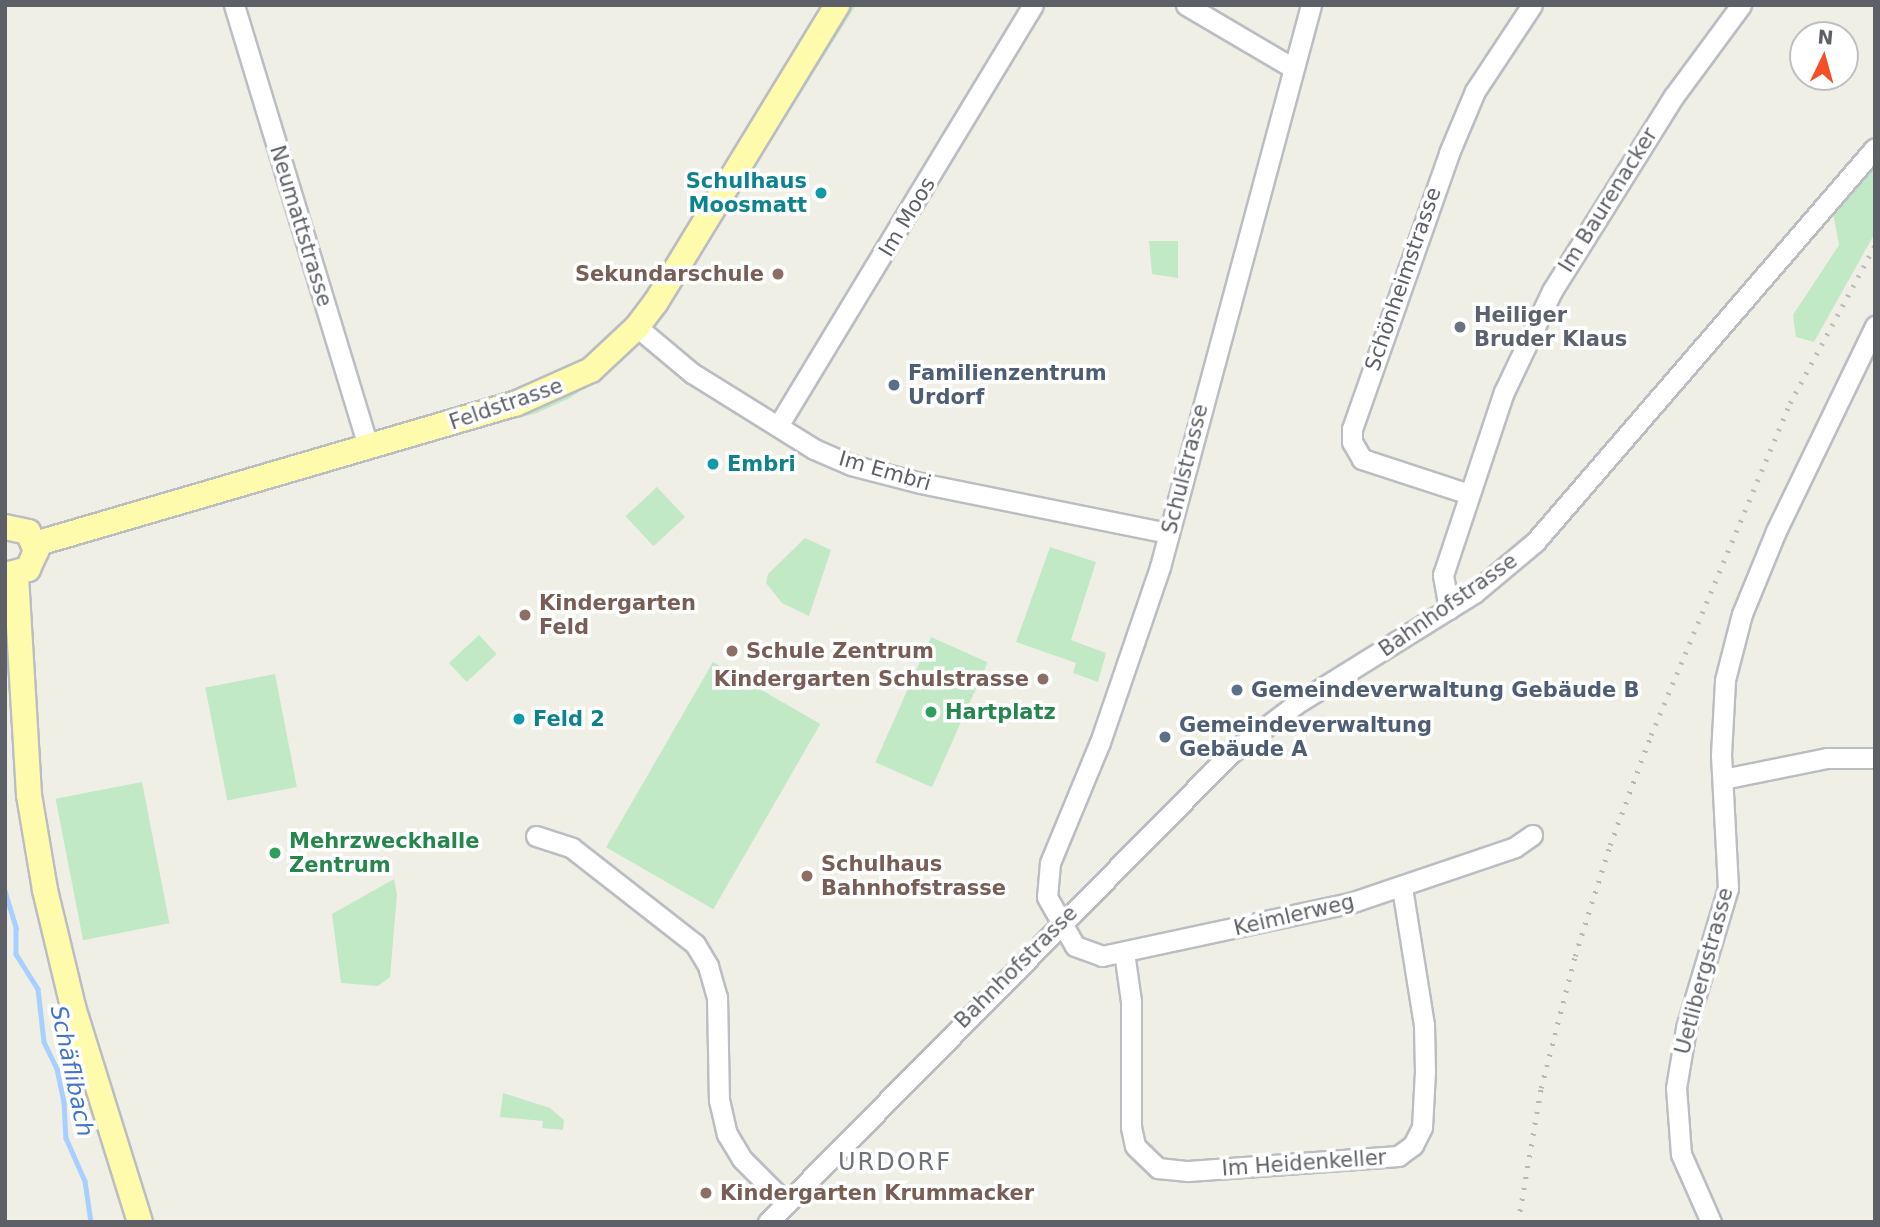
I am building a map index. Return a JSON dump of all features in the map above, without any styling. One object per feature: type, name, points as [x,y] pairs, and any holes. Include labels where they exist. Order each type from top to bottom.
[{"type":"main road","name":"Feldstrasse","points":[[35,544],[548,393],[591,370],[637,327],[837,5]]},
{"type":"main road","points":[[5,527],[22,528],[35,544],[33,564],[10,575],[29,796],[45,890],[73,1007],[140,1222]]},
{"type":"street","name":"Neumattstrasse","points":[[234,5],[369,447]]},
{"type":"street","name":"Im Moos","points":[[778,426],[1033,5]]},
{"type":"street","points":[[1186,5],[1293,68]]},
{"type":"street","name":"Schulstrasse","points":[[1060,924],[1047,897],[1047,875],[1100,742],[1169,533],[1311,5]]},
{"type":"street","name":"Schönheimstrasse","points":[[1469,494],[1362,459],[1352,442],[1352,429],[1448,153],[1475,91],[1532,5]]},
{"type":"street","name":"Im Baurenacker","points":[[1449,608],[1443,575],[1469,494],[1504,392],[1552,291],[1674,96],[1741,5]]},
{"type":"street","name":"Bahnhofstrasse","points":[[768,1222],[1230,754],[1296,704],[1504,572],[1541,536],[1875,148]]},
{"type":"street","name":"Uetlibergstrasse","points":[[1711,1222],[1681,1154],[1676,1088],[1686,1028],[1728,888],[1722,708],[1742,614],[1802,472],[1875,326]]},
{"type":"street","name":"Im Embri","points":[[637,327],[692,373],[814,449],[887,475],[1169,533]]},
{"type":"street","points":[[1723,779],[1827,758],[1875,758]]},
{"type":"street","name":"Keimlerweg","points":[[1060,924],[1084,952],[1102,956],[1124,952],[1311,913],[1402,888],[1515,846],[1532,835]]},
{"type":"street","points":[[536,836],[572,848],[695,944],[708,966],[717,997],[718,1080],[727,1133],[742,1159],[785,1202]]},
{"type":"street","name":"Im Heidenkeller","points":[[1124,952],[1131,1001],[1131,1127],[1135,1146],[1158,1168],[1188,1171],[1398,1156],[1412,1145],[1422,1127],[1425,1072],[1424,1025],[1402,888]]},
{"type":"green space","points":[[849,5],[856,5],[669,305],[695,259]]},
{"type":"green space","points":[[1875,162],[1875,233],[1814,342],[1796,337],[1793,315],[1839,245],[1833,213]]},
{"type":"green space","points":[[1149,241],[1178,241],[1178,278],[1152,274]]},
{"type":"green space","points":[[612,369],[570,398],[537,413],[451,436],[529,412]]},
{"type":"green space","points":[[657,487],[685,517],[654,546],[626,516]]},
{"type":"green space","points":[[805,538],[831,550],[809,616],[782,603],[766,583],[768,574]]},
{"type":"green space","points":[[1050,547],[1096,562],[1071,640],[1106,653],[1098,682],[1073,673],[1076,663],[1016,642]]},
{"type":"green space","points":[[479,635],[497,654],[467,682],[449,663]]},
{"type":"green space","name":"Hartplatz","points":[[931,637],[988,662],[932,787],[875,762]]},
{"type":"green space","points":[[713,662],[820,724],[713,909],[606,847]]},
{"type":"green space","points":[[275,674],[297,787],[227,800],[205,688]]},
{"type":"green space","points":[[142,782],[169,923],[83,940],[56,799]]},
{"type":"green space","points":[[394,879],[397,894],[390,977],[378,986],[341,983],[332,914]]},
{"type":"green space","points":[[503,1093],[550,1108],[564,1120],[563,1130],[542,1128],[543,1121],[500,1117]]},
{"type":"waterway","name":"Schäflibach","points":[[5,891],[16,928],[16,954],[38,989],[44,1042],[57,1069],[64,1102],[66,1138],[85,1181],[91,1222]]},
{"type":"railway","points":[[1518,1222],[1541,1088],[1575,956],[1610,845],[1651,735],[1790,403],[1875,245]]},
{"type":"place","name":"Schulhaus Moosmatt","points":[[821,193]]},
{"type":"place","name":"Sekundarschule","points":[[778,274]]},
{"type":"place","name":"Heiliger Bruder Klaus","points":[[1460,327]]},
{"type":"place","name":"Familienzentrum Urdorf","points":[[894,385]]},
{"type":"place","name":"Embri","points":[[713,464]]},
{"type":"place","name":"Kindergarten Feld","points":[[525,615]]},
{"type":"place","name":"Schule Zentrum","points":[[732,651]]},
{"type":"place","name":"Kindergarten Schulstrasse","points":[[1043,679]]},
{"type":"place","name":"Gemeindeverwaltung Gebäude B","points":[[1237,690]]},
{"type":"place","name":"Hartplatz","points":[[931,712]]},
{"type":"place","name":"Feld 2","points":[[519,719]]},
{"type":"place","name":"Gemeindeverwaltung Gebäude A","points":[[1165,737]]},
{"type":"place","name":"Mehrzweckhalle Zentrum","points":[[275,853]]},
{"type":"place","name":"Schulhaus Bahnhofstrasse","points":[[807,876]]},
{"type":"place","name":"Kindergarten Krummacker","points":[[706,1193]]},
{"type":"district","name":"URDORF","points":[[895,1163]]}]
